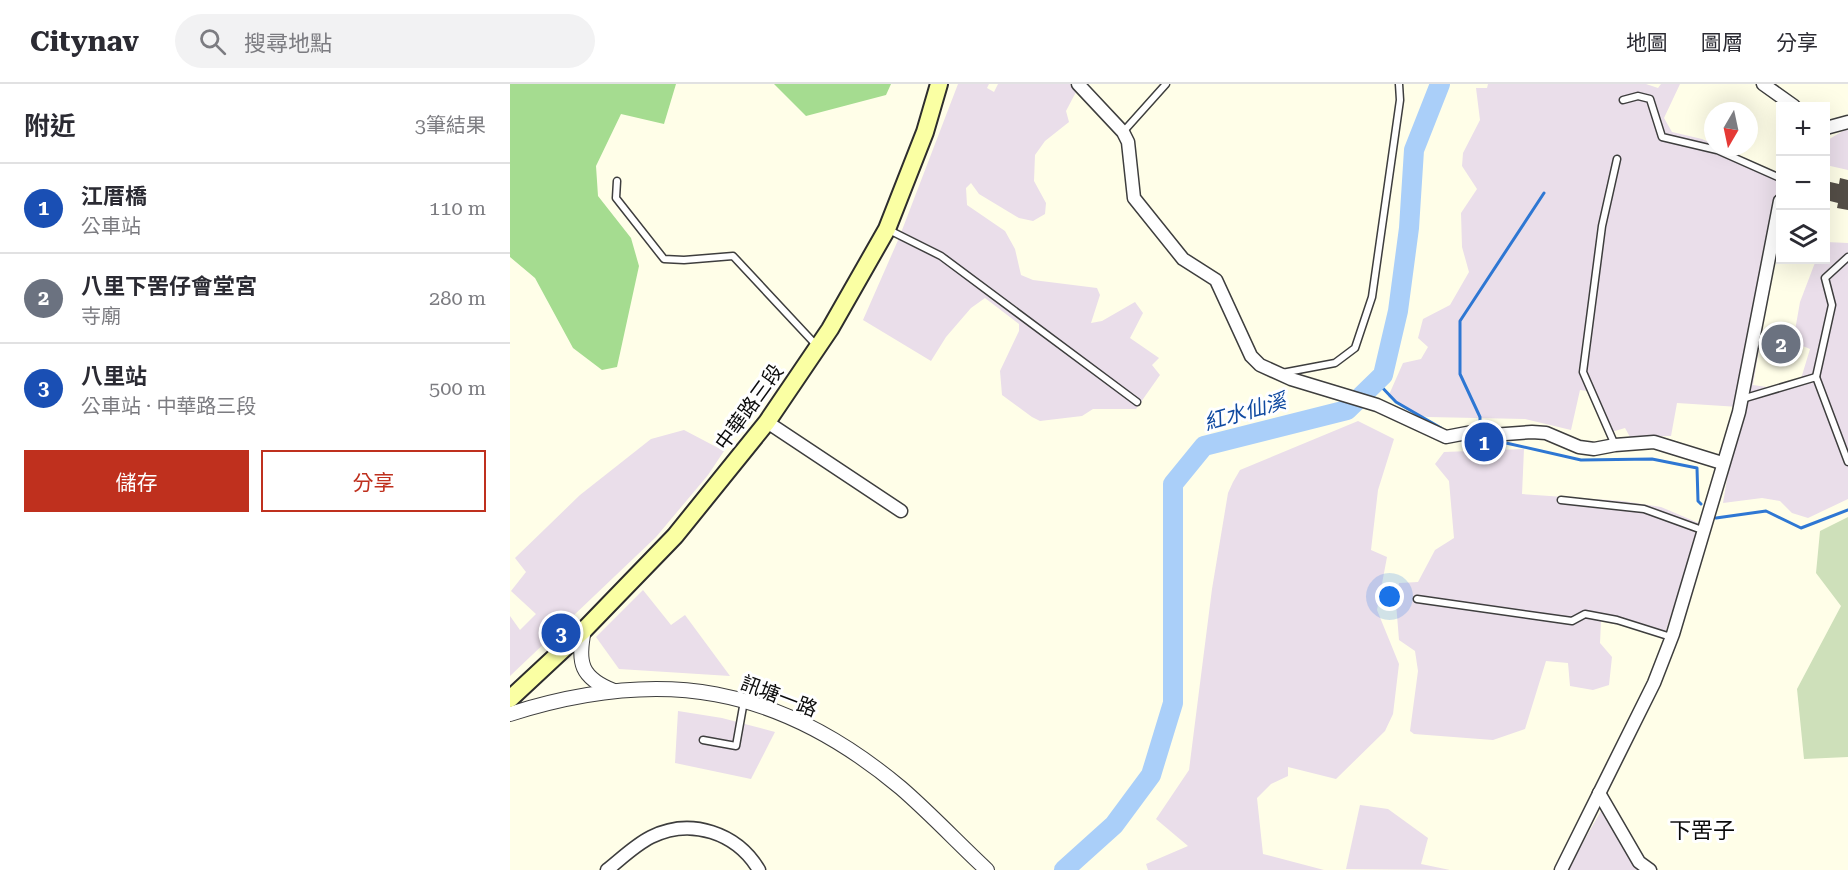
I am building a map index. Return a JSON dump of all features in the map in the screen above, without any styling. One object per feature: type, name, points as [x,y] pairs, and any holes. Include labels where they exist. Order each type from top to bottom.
[{"type":"main road","name":"中華路三段","points":[[510,699],[584,630],[675,536],[767,422],[817,346],[887,229],[925,132],[939,84]]},
{"type":"street","points":[[1078,84],[1123,132],[1128,142],[1134,198],[1183,259],[1216,280],[1251,356],[1260,365],[1285,376],[1377,405],[1446,437],[1472,432],[1492,435],[1546,433],[1579,447],[1594,449],[1616,444],[1654,442],[1722,463]]},
{"type":"street","points":[[1763,84],[1788,102]]},
{"type":"street","points":[[1830,127],[1847,121]]},
{"type":"street","points":[[1561,870],[1654,682],[1671,637],[1741,400],[1778,210]]},
{"type":"street","points":[[767,422],[901,511]]},
{"type":"street","points":[[584,630],[580,648],[581,662],[588,677],[614,691]]},
{"type":"street","name":"訊塘一路","points":[[510,714],[614,691],[665,688],[705,691],[744,700],[788,716],[831,738],[871,765],[902,789],[987,870]]},
{"type":"street","points":[[1599,793],[1639,862],[1650,870]]},
{"type":"street","points":[[607,870],[651,837],[669,830],[690,828],[710,831],[730,839],[746,851],[759,870]]},
{"type":"lane","points":[[1123,132],[1166,84]]},
{"type":"lane","points":[[1285,376],[1335,363],[1355,348],[1372,297],[1400,100],[1399,84]]},
{"type":"lane","points":[[1623,100],[1638,96],[1650,99],[1662,137],[1717,150],[1776,176]]},
{"type":"lane","points":[[1616,444],[1583,372],[1602,226],[1617,159]]},
{"type":"lane","points":[[617,181],[616,198],[664,259],[684,260],[733,256],[817,346]]},
{"type":"lane","points":[[887,229],[941,256],[1137,402]]},
{"type":"lane","points":[[1848,257],[1825,278],[1832,305],[1816,377],[1848,462]]},
{"type":"lane","points":[[1741,400],[1816,377]]},
{"type":"lane","points":[[1561,500],[1644,509],[1702,531]]},
{"type":"lane","points":[[1417,599],[1572,621],[1585,614],[1617,620],[1671,637]]},
{"type":"lane","points":[[703,740],[736,746],[744,700]]},
{"type":"shaded area","points":[[958,84],[989,84],[987,88],[994,92],[998,84],[1070,84],[1076,92],[1066,111],[1069,122],[1045,141],[1035,155],[1034,181],[1046,203],[1045,214],[1033,221],[1019,218],[979,194],[971,183],[966,188],[967,205],[1005,231],[1015,249],[1021,275],[1033,280],[1097,288],[1100,295],[1091,323],[1102,321],[1135,302],[1143,313],[1130,338],[1159,358],[1152,365],[1160,375],[1136,409],[1093,409],[1082,416],[1040,421],[1002,395],[1000,371],[1019,331],[1019,324],[985,298],[971,308],[946,337],[931,361],[863,320],[899,238]]},
{"type":"shaded area","points":[[1488,84],[1646,84],[1658,88],[1661,84],[1680,84],[1664,118],[1672,132],[1704,140],[1704,156],[1737,156],[1776,176],[1776,245],[1753,385],[1780,389],[1787,381],[1800,382],[1810,349],[1793,342],[1800,302],[1814,264],[1830,264],[1830,242],[1848,243],[1848,499],[1808,518],[1792,513],[1780,501],[1762,498],[1723,503],[1739,407],[1677,403],[1671,436],[1630,437],[1625,428],[1608,433],[1592,395],[1587,391],[1580,390],[1571,430],[1525,419],[1416,415],[1388,397],[1403,363],[1421,359],[1428,347],[1418,338],[1423,319],[1450,305],[1469,272],[1462,247],[1461,213],[1477,189],[1462,166],[1463,153],[1480,120],[1476,88],[1487,88]]},
{"type":"shaded area","points":[[1848,128],[1848,170],[1830,166],[1830,139]]},
{"type":"shaded area","points":[[1358,421],[1394,439],[1378,490],[1371,550],[1387,557],[1377,610],[1399,664],[1393,714],[1385,731],[1336,779],[1288,767],[1288,776],[1271,784],[1257,798],[1263,854],[1324,870],[1148,870],[1146,864],[1188,846],[1156,819],[1189,770],[1212,589],[1228,493],[1233,482],[1240,470]]},
{"type":"shaded area","points":[[684,430],[724,451],[708,475],[656,537],[510,676],[510,616],[520,630],[536,614],[511,591],[526,572],[515,558],[580,495],[651,439]]},
{"type":"shaded area","points":[[1524,449],[1522,494],[1623,501],[1661,507],[1701,524],[1663,639],[1641,630],[1601,621],[1600,643],[1612,657],[1609,685],[1593,690],[1570,686],[1568,663],[1546,661],[1525,729],[1493,740],[1414,734],[1410,731],[1418,671],[1415,651],[1399,640],[1396,603],[1399,583],[1418,582],[1435,550],[1454,538],[1449,481],[1435,464],[1444,452]]},
{"type":"shaded area","points":[[643,590],[671,625],[685,615],[730,676],[619,669],[596,637]]},
{"type":"shaded area","points":[[678,711],[722,718],[775,732],[751,779],[675,763]]},
{"type":"shaded area","points":[[1360,805],[1388,809],[1428,838],[1421,864],[1450,870],[1346,869]]},
{"type":"shaded area","points":[[1606,809],[1643,870],[1567,870],[1601,811]]},
{"type":"green space","points":[[510,84],[676,84],[664,124],[621,114],[596,166],[598,196],[631,238],[639,266],[617,367],[602,370],[573,348],[535,278],[510,257]]},
{"type":"green space","points":[[774,84],[891,84],[886,95],[806,116]]},
{"type":"green space","points":[[1848,517],[1848,757],[1804,759],[1797,689],[1841,606],[1816,573],[1820,531]]},
{"type":"building","points":[[1840,178],[1848,180],[1848,210],[1837,208],[1838,203],[1830,201],[1830,182],[1839,184]]},
{"type":"building","points":[[1770,334],[1795,339],[1792,353],[1767,348]]},
{"type":"waterway","name":"紅水仙溪","points":[[1064,870],[1114,825],[1151,775],[1173,703],[1173,484],[1204,446],[1347,410],[1383,375],[1398,311],[1409,228],[1414,150],[1440,84]]},
{"type":"waterway","points":[[1480,424],[1480,417],[1460,374],[1460,321],[1544,193]]},
{"type":"waterway","points":[[1376,381],[1396,402],[1441,428]]},
{"type":"waterway","points":[[1461,440],[1506,443],[1581,460],[1652,459],[1697,468],[1698,501],[1701,504]]},
{"type":"waterway","points":[[1716,518],[1766,511],[1801,528],[1848,510]]},
{"type":"place","name":"八里下罟仔會堂宮","points":[[1781,344]]},
{"type":"place","name":"江厝橋","points":[[1484,442]]},
{"type":"place","name":"八里站","points":[[561,633]]},
{"type":"district","name":"下罟子","points":[[1702,830]]}]
